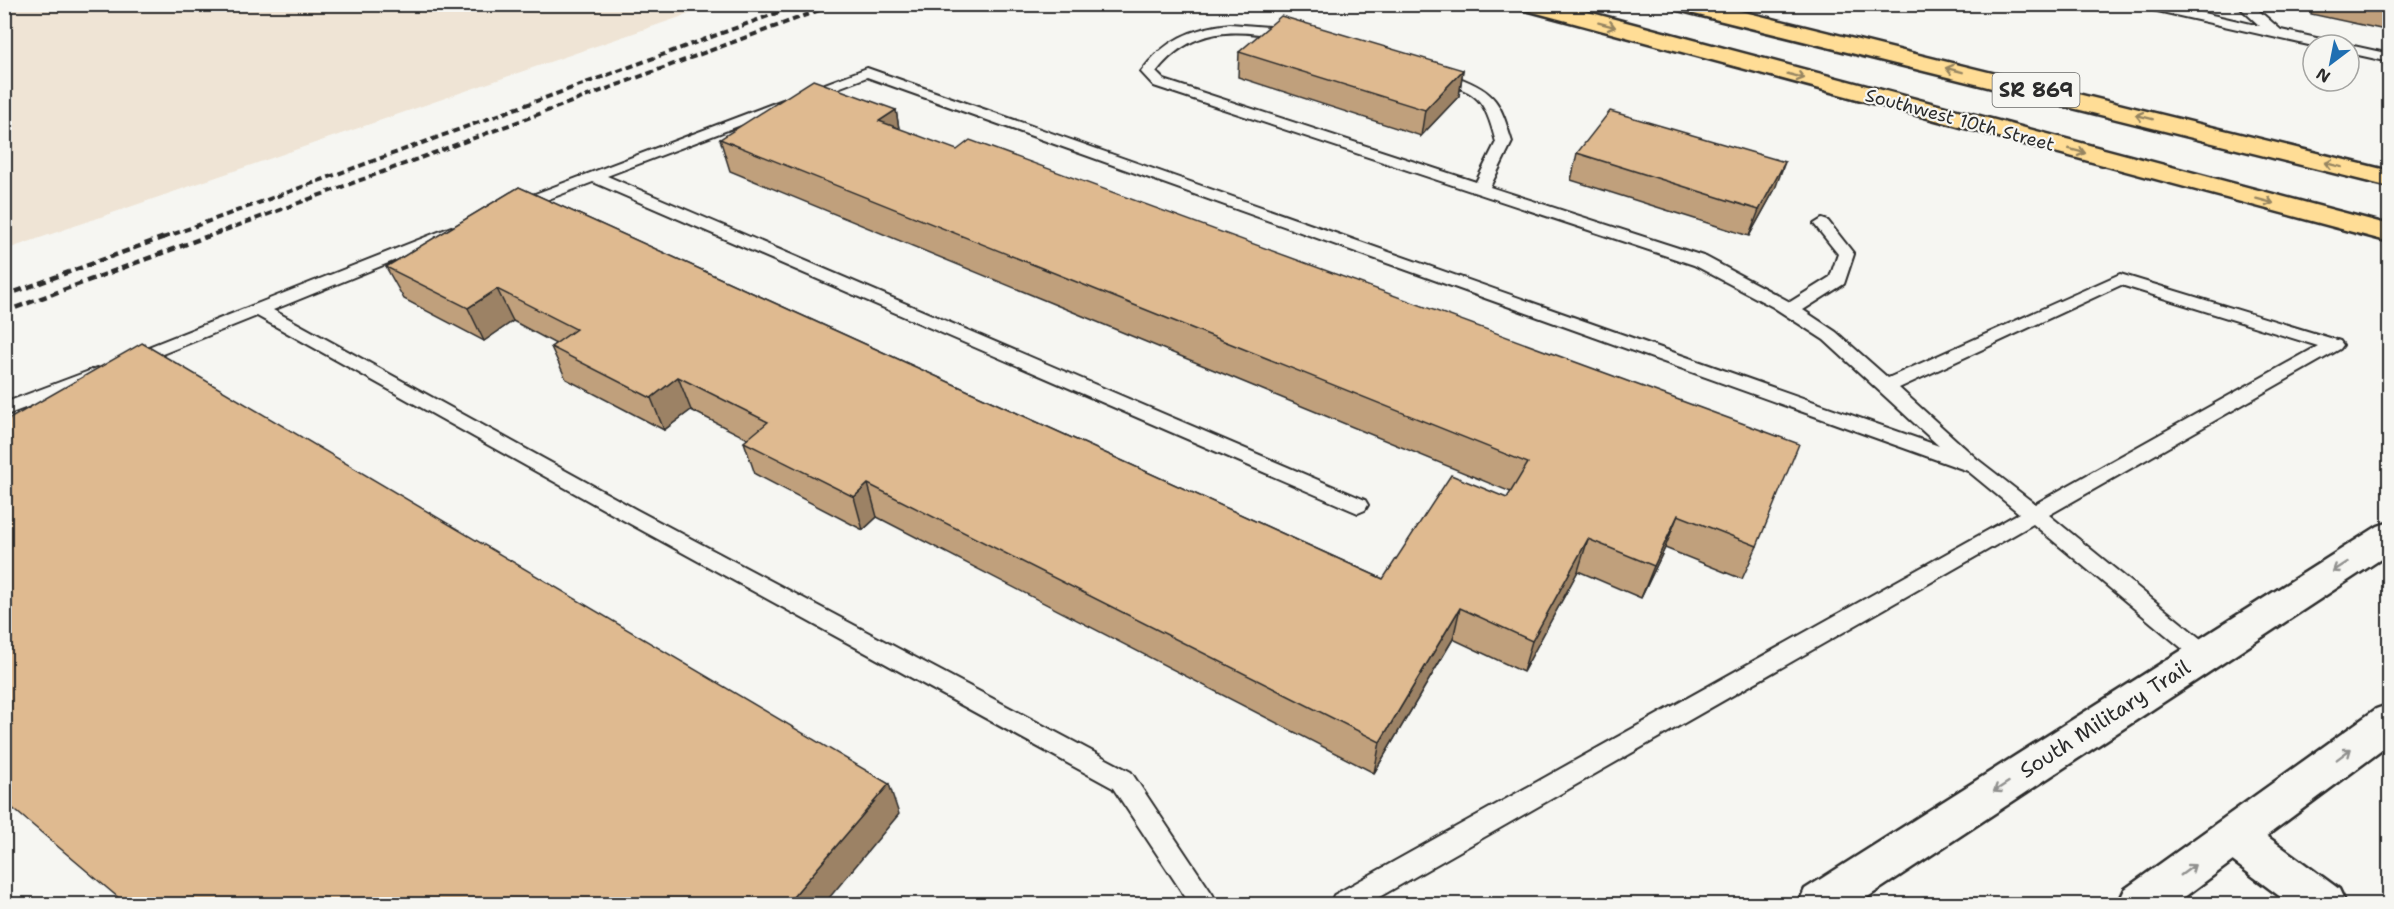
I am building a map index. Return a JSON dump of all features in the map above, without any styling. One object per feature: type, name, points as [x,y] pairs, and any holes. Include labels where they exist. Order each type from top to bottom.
[{"type":"main road","name":"Southwest 10th Street","points":[[1530,4],[2390,234]]},
{"type":"main road","name":"SR 869","points":[[1682,4],[2390,179]]},
{"type":"street","name":"South Military Trail","points":[[1820,904],[2390,535]]},
{"type":"street","points":[[2140,904],[2390,720]]},
{"type":"street","points":[[2234,837],[2324,904]]},
{"type":"lane","points":[[2144,4],[2301,39]]},
{"type":"lane","points":[[2242,4],[2277,34]]},
{"type":"lane","points":[[1301,38],[1233,27],[1205,30],[1172,46],[1155,61],[1148,72],[1159,83],[1700,261],[1791,310],[1830,336],[1974,466],[2204,654]]},
{"type":"lane","points":[[2361,52],[2390,58]]},
{"type":"lane","points":[[1422,69],[1476,89],[1495,110],[1504,142],[1481,189]]},
{"type":"lane","points":[[496,215],[867,72],[1974,466]]},
{"type":"lane","points":[[593,176],[1358,505]]},
{"type":"lane","points":[[1791,310],[1838,280],[1846,254],[1822,224]]},
{"type":"lane","points":[[4,410],[463,228]]},
{"type":"lane","points":[[1343,904],[2334,345],[2120,279],[1886,386]]},
{"type":"lane","points":[[258,309],[630,515],[1122,780],[1204,904]]},
{"type":"shaded area","points":[[5,4],[715,4],[715,5],[5,250]]},
{"type":"building","points":[[1281,16],[1463,70],[1425,110],[1239,52]]},
{"type":"building","points":[[813,80],[896,110],[879,121],[957,150],[970,140],[1799,444],[1757,546],[1678,515],[1654,566],[1588,539],[1532,641],[1460,608],[1380,742],[868,484],[854,497],[744,442],[768,422],[678,377],[651,398],[551,347],[576,329],[497,289],[468,308],[386,267],[519,187],[1383,579],[1451,475],[1507,498],[1528,463],[720,139]]},
{"type":"building","points":[[1610,111],[1785,162],[1759,210],[1577,153]]},
{"type":"building","points":[[142,343],[889,784],[787,904],[126,904],[4,801],[4,422]]},
{"type":"railway","points":[[163,238],[801,4]]},
{"type":"railway","points":[[204,238],[836,4]]},
{"type":"railway","points":[[4,296],[167,236]]},
{"type":"railway","points":[[4,312],[208,236]]}]
